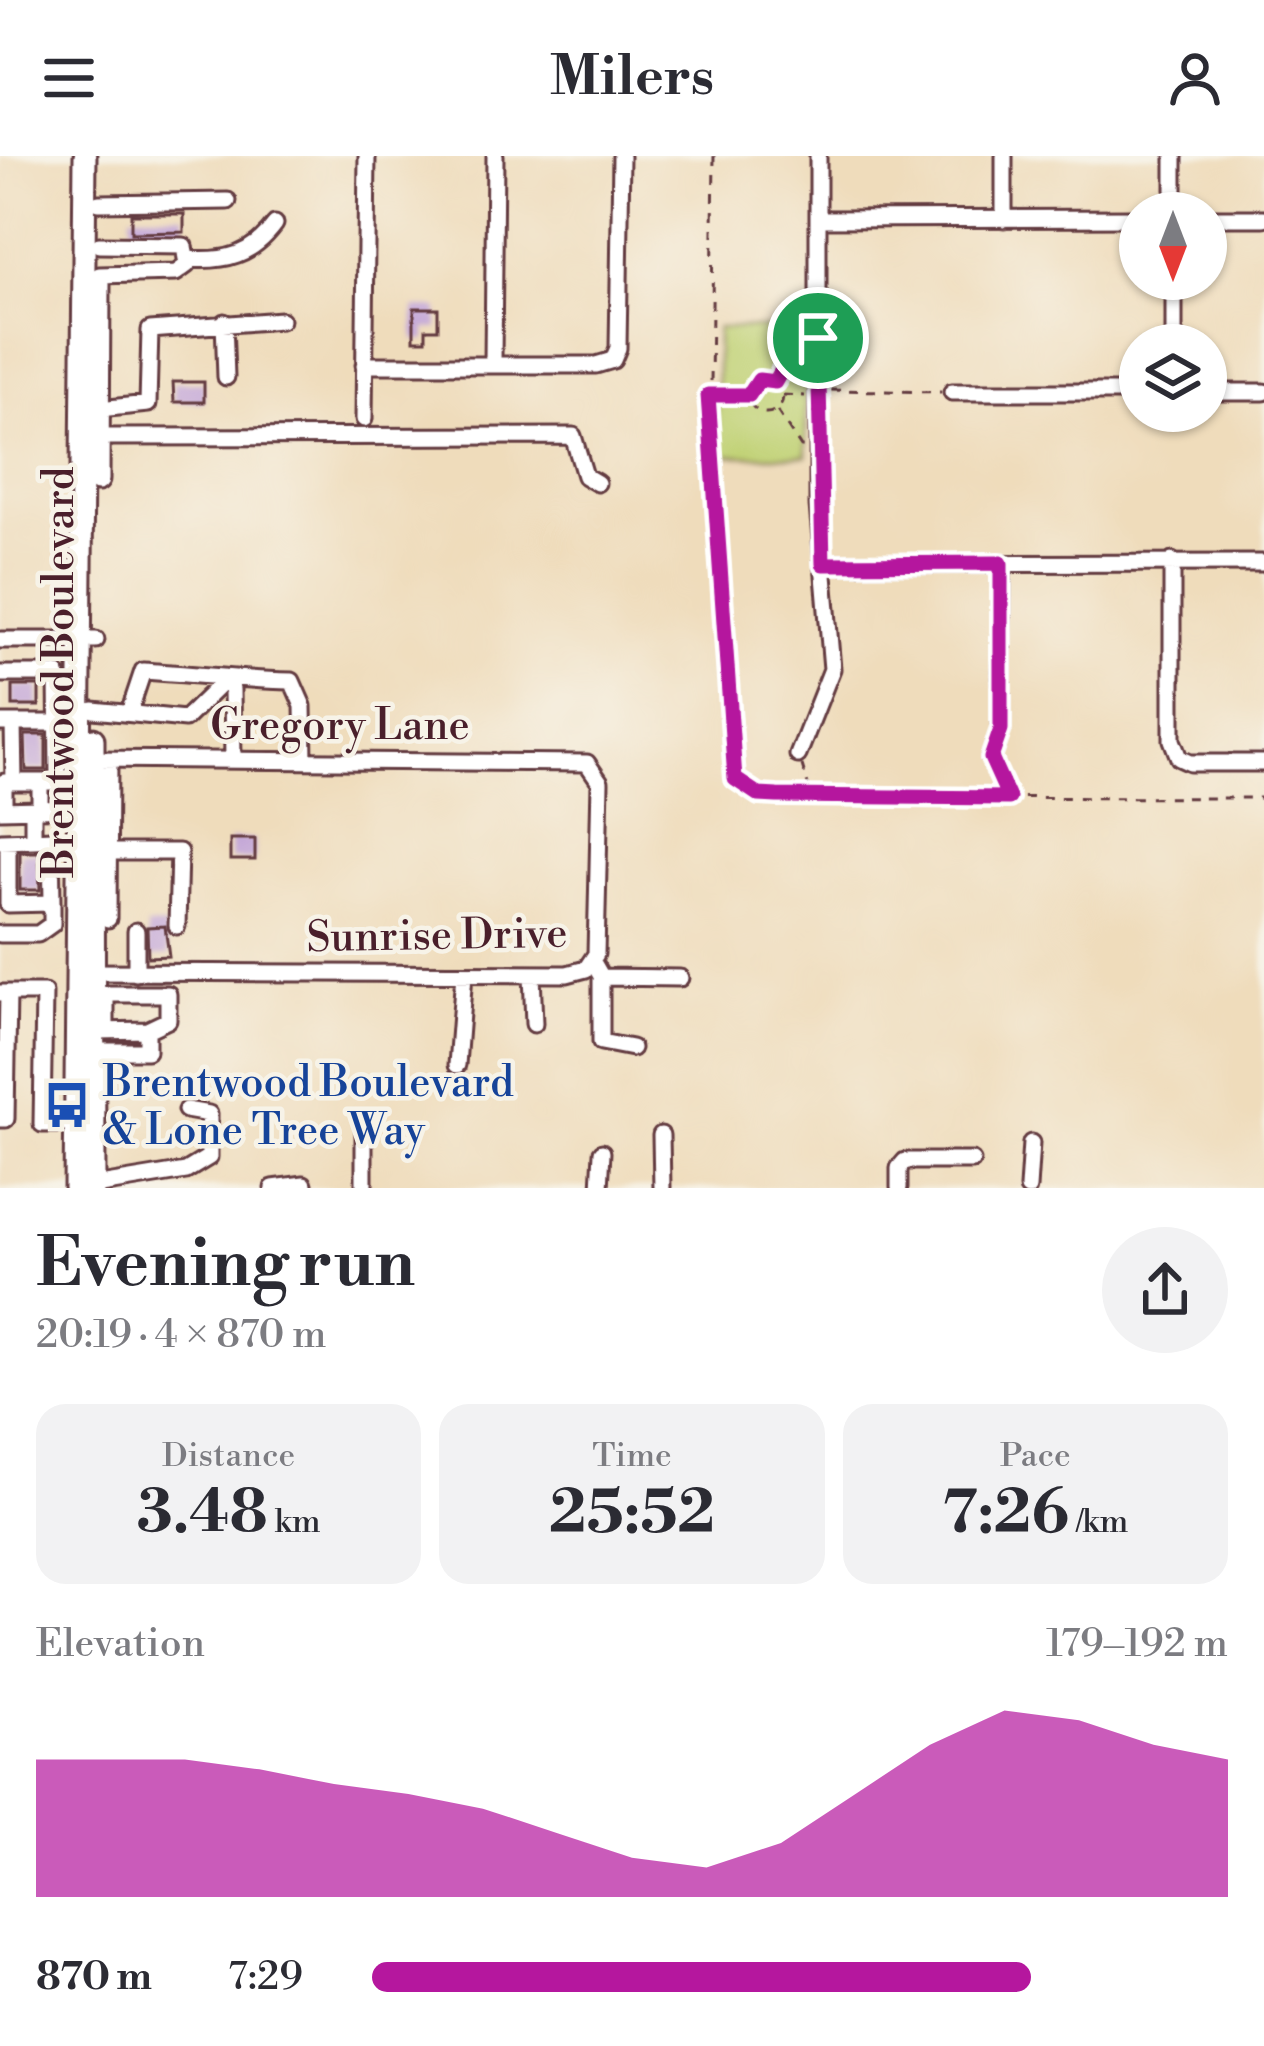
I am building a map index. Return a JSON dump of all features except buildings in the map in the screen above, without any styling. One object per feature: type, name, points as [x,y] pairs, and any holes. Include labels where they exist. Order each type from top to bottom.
[{"type":"main road","name":"Brentwood Boulevard","points":[[85,156],[88,640],[68,674],[76,718],[77,915],[99,1041],[88,1187]]},
{"type":"main road","name":"Brentwood Boulevard","points":[[88,1187],[75,1124],[102,851],[101,760],[76,718],[88,640],[99,437],[98,156]]},
{"type":"street","points":[[364,419],[367,156]]},
{"type":"street","points":[[494,362],[495,156]]},
{"type":"street","points":[[364,365],[596,364],[613,360],[618,348],[621,156]]},
{"type":"street","points":[[798,755],[831,681],[818,505],[818,156]]},
{"type":"street","points":[[1004,156],[1004,218]]},
{"type":"street","points":[[1174,156],[1174,192]]},
{"type":"street","points":[[98,202],[228,201]]},
{"type":"street","points":[[818,219],[1119,218]]},
{"type":"street","points":[[1227,218],[1264,218]]},
{"type":"street","points":[[188,259],[229,260],[261,244],[275,224]]},
{"type":"street","points":[[99,245],[184,246],[188,259]]},
{"type":"street","points":[[99,275],[176,273],[188,259]]},
{"type":"street","points":[[99,409],[148,404],[150,330],[281,320]]},
{"type":"street","points":[[224,322],[226,377]]},
{"type":"street","points":[[952,392],[1119,392]]},
{"type":"street","points":[[1227,392],[1264,392]]},
{"type":"street","points":[[99,437],[573,436],[585,476],[597,483]]},
{"type":"street","points":[[1172,561],[1176,750],[1190,764],[1264,764]]},
{"type":"street","points":[[991,758],[1001,729],[1001,563]]},
{"type":"street","points":[[823,564],[1264,563]]},
{"type":"street","points":[[0,640],[88,640]]},
{"type":"street","points":[[130,710],[142,671],[211,675],[224,681],[232,688],[232,760]]},
{"type":"street","points":[[0,674],[68,674]]},
{"type":"street","points":[[14,782],[7,723],[130,710],[147,718],[185,719],[224,681],[292,682],[303,706],[304,760]]},
{"type":"street","points":[[76,718],[58,773],[50,782],[4,782],[2,810],[78,808]]},
{"type":"street","name":"Gregory Lane","points":[[101,760],[587,763]]},
{"type":"street","name":"Sunrise Drive","points":[[92,983],[136,974],[567,974],[597,969],[600,782],[587,763]]},
{"type":"street","points":[[33,840],[40,782]]},
{"type":"street","points":[[0,934],[38,934],[52,924],[52,909],[51,839],[4,841],[8,904],[52,909],[77,915]]},
{"type":"street","points":[[108,919],[102,851],[179,851],[177,926]]},
{"type":"street","points":[[136,932],[136,974]]},
{"type":"street","points":[[632,1048],[601,1042],[597,969],[680,978]]},
{"type":"street","points":[[457,1065],[464,974]]},
{"type":"street","points":[[532,974],[534,1024]]},
{"type":"street","points":[[0,1118],[6,1119],[4,993],[44,993],[92,983],[168,994],[168,1020],[147,1030],[146,1051],[99,1041],[104,1084]]},
{"type":"street","points":[[44,993],[42,1124],[75,1124]]},
{"type":"street","points":[[88,1187],[186,1171],[202,1163],[209,1157],[209,1114],[186,1110]]},
{"type":"street","points":[[364,1124],[364,1188]]},
{"type":"street","points":[[661,1135],[662,1188]]},
{"type":"street","points":[[1028,1188],[1031,1143]]},
{"type":"street","points":[[600,1188],[602,1152]]},
{"type":"street","points":[[899,1188],[899,1168],[904,1161],[972,1161]]},
{"type":"street","points":[[273,1188],[304,1184]]},
{"type":"path","points":[[714,156],[708,395],[730,652],[735,779],[759,795],[812,797],[1264,798]]},
{"type":"path","points":[[775,382],[800,338],[818,338]]},
{"type":"path","points":[[749,395],[759,380],[775,382]]},
{"type":"path","points":[[775,382],[783,395]]},
{"type":"path","points":[[783,395],[818,396],[828,390],[952,392]]},
{"type":"path","points":[[708,395],[749,395]]},
{"type":"path","points":[[749,395],[759,412],[776,409]]},
{"type":"path","points":[[776,409],[783,395]]},
{"type":"path","points":[[776,409],[801,447],[818,447]]},
{"type":"path","points":[[798,755],[812,797]]},
{"type":"path","points":[[991,758],[1009,798]]},
{"type":"green space","points":[[717,328],[806,328],[806,456],[717,456]]},
{"type":"place","name":"Brentwood Boulevard & Lone Tree Way","points":[[67,1105]]},
{"type":"route","points":[[800,338],[818,338],[818,505],[823,564],[1001,563],[1001,729],[991,758],[1009,788],[1009,798],[759,795],[735,779],[730,652],[708,395],[749,395],[759,380],[775,382],[800,338]]}]
